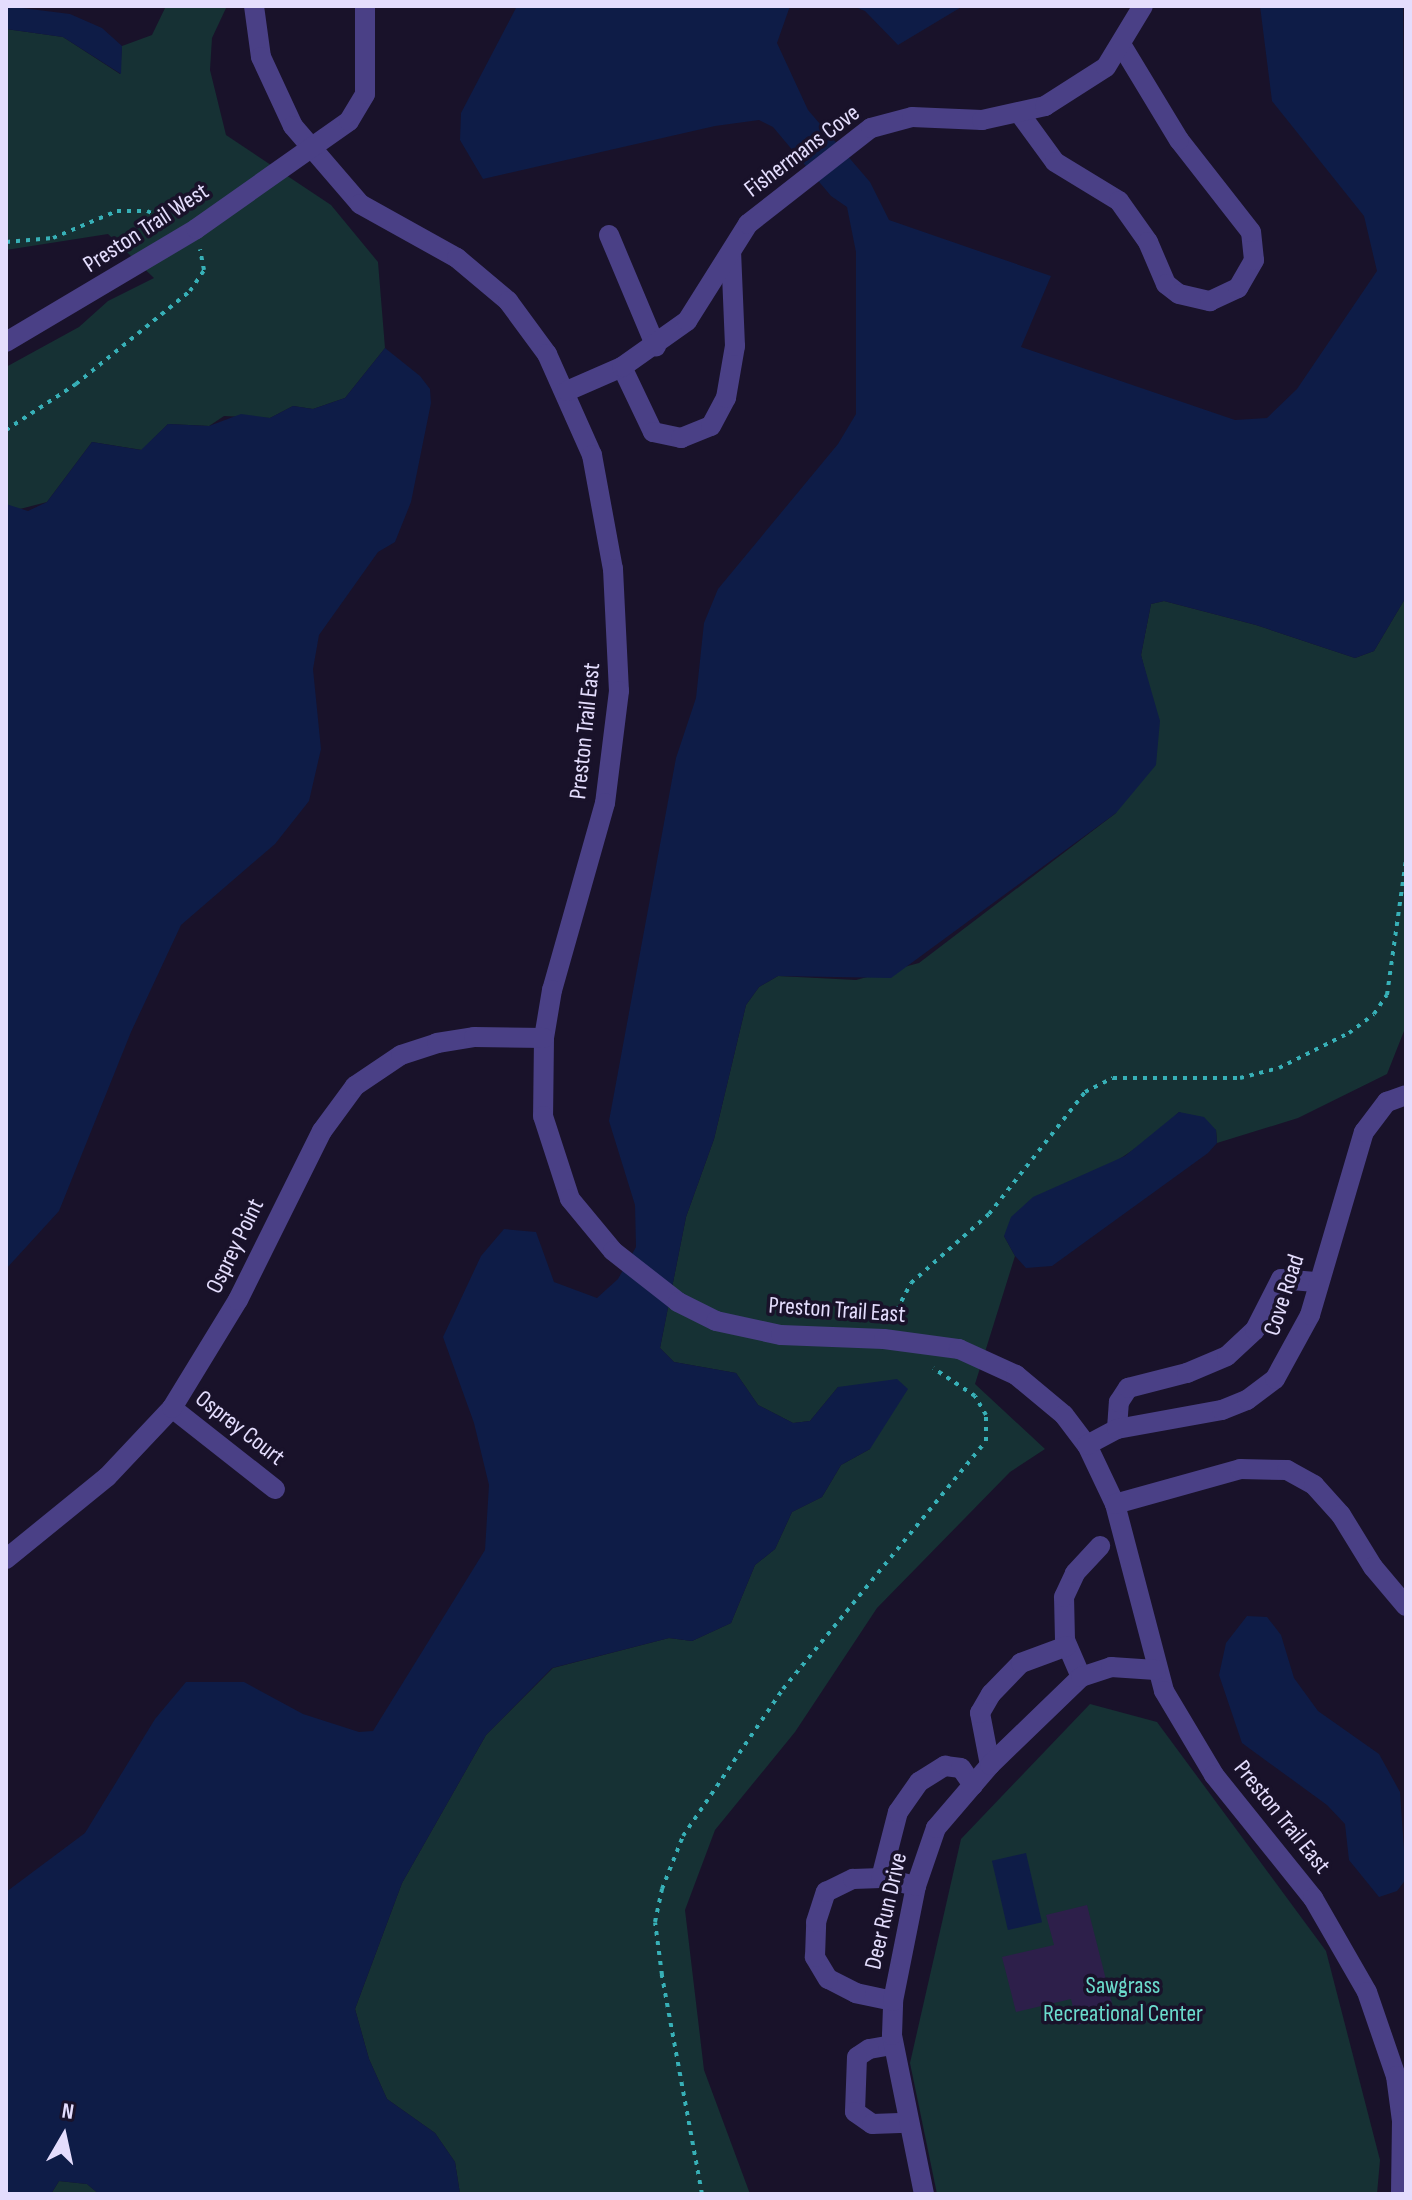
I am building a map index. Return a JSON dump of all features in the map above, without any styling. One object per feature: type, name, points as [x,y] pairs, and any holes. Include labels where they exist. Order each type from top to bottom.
[{"type":"street","name":"Preston Trail East","points":[[254,6],[261,57],[274,93],[310,149],[360,204],[457,258],[500,293],[529,326],[567,391],[600,489],[618,620],[619,691],[605,803],[552,990],[544,1038],[543,1116],[555,1161],[570,1199],[590,1227],[629,1264],[678,1302],[716,1321],[781,1335],[884,1339],[959,1349],[1016,1375],[1064,1415],[1087,1445],[1115,1504],[1156,1670],[1214,1775],[1338,1936],[1384,2032],[1404,2120],[1401,2194]]},
{"type":"street","name":"Preston Trail West","points":[[6,342],[196,229],[310,149],[361,107],[366,82],[365,6]]},
{"type":"street","name":"Fishermans Cove","points":[[567,391],[622,367],[656,347],[707,295],[731,247],[748,224],[871,128],[896,119],[982,120],[1020,114],[1075,90],[1106,67],[1122,46],[1143,6]]},
{"type":"street","points":[[1020,114],[1055,162],[1119,201],[1148,242],[1166,284],[1179,294],[1210,301],[1238,288],[1254,260],[1251,232],[1179,140],[1122,46]]},
{"type":"street","points":[[609,235],[656,347]]},
{"type":"street","points":[[622,367],[653,432],[681,438],[711,426],[726,398],[735,346],[731,247]]},
{"type":"street","name":"Osprey Point","points":[[6,1559],[107,1477],[172,1408],[238,1300],[322,1131],[355,1086],[401,1055],[437,1043],[474,1037],[544,1038]]},
{"type":"street","name":"Cove Road","points":[[1087,1445],[1117,1429],[1222,1410],[1262,1391],[1297,1345],[1364,1132],[1387,1102],[1406,1095]]},
{"type":"street","points":[[1117,1429],[1119,1402],[1128,1388],[1187,1373],[1227,1356],[1255,1330],[1281,1279],[1318,1282]]},
{"type":"street","name":"Osprey Court","points":[[172,1408],[275,1489]]},
{"type":"street","points":[[1115,1504],[1240,1469],[1287,1470],[1314,1485],[1341,1515],[1373,1567],[1406,1606]]},
{"type":"street","points":[[1100,1546],[1075,1573],[1064,1597],[1067,1646],[1081,1677],[1111,1667],[1156,1670]]},
{"type":"street","points":[[990,1765],[980,1713],[991,1694],[1021,1663],[1067,1646]]},
{"type":"street","name":"Deer Run Drive","points":[[924,2194],[892,2045],[893,2001],[916,1886],[936,1828],[990,1765],[1081,1677]]},
{"type":"street","points":[[881,1878],[898,1812],[919,1782],[945,1766],[961,1768],[973,1785]]},
{"type":"street","points":[[893,2001],[856,1993],[828,1979],[815,1957],[816,1922],[826,1892],[853,1879],[881,1878],[916,1886]]},
{"type":"street","points":[[892,2045],[869,2049],[857,2057],[855,2112],[872,2124],[907,2123]]},
{"type":"path","points":[[6,242],[53,238],[117,211],[147,211],[176,224]]},
{"type":"path","points":[[6,430],[76,384],[190,291],[204,270],[195,240]]},
{"type":"path","points":[[884,1339],[911,1283],[989,1214],[1085,1092],[1113,1078],[1240,1078],[1279,1068],[1349,1033],[1374,1014],[1387,995],[1406,859]]},
{"type":"path","points":[[702,2194],[655,1922],[662,1889],[691,1823],[783,1689],[986,1441],[986,1415],[975,1396],[924,1363]]},
{"type":"green space","points":[[166,6],[227,6],[212,38],[210,70],[226,135],[331,205],[378,262],[385,348],[345,398],[313,409],[293,406],[270,418],[224,416],[209,426],[168,424],[142,450],[92,442],[47,502],[16,510],[6,504],[6,367],[79,327],[108,301],[154,278],[108,234],[6,250],[6,29],[63,37],[120,74],[122,46],[152,35]]},
{"type":"green space","points":[[1406,597],[1406,1026],[1387,1074],[1298,1118],[1217,1143],[1216,1130],[1179,1112],[1157,1134],[1004,1236],[1015,1256],[975,1384],[1045,1449],[1010,1472],[877,1608],[795,1732],[715,1830],[685,1910],[704,2070],[750,2194],[460,2194],[455,2162],[435,2133],[387,2099],[369,2059],[355,2009],[402,1883],[486,1735],[553,1668],[669,1638],[692,1641],[731,1623],[755,1565],[775,1549],[792,1512],[822,1497],[841,1465],[870,1449],[838,1387],[810,1421],[793,1423],[758,1405],[736,1373],[674,1362],[660,1348],[686,1217],[714,1139],[746,1005],[759,987],[778,976],[856,980],[919,963],[1116,813],[1149,686],[1141,655],[1151,604],[1164,601],[1256,625],[1355,658],[1374,651]]},
{"type":"green space","name":"Sawgrass Recreational Center","points":[[1090,1704],[1157,1722],[1326,1951],[1380,2160],[1377,2194],[937,2194],[910,2063],[961,1839]]},
{"type":"green space","points":[[59,2181],[87,2184],[99,2194],[51,2194]]},
{"type":"water","points":[[6,6],[70,14],[102,28],[122,46],[121,74],[63,37],[6,29]]},
{"type":"water","points":[[517,6],[790,6],[777,43],[808,110],[870,182],[889,220],[1051,276],[1021,347],[1235,420],[1267,418],[1297,389],[1377,271],[1364,216],[1272,101],[1260,6],[1403,6],[1406,597],[1374,651],[1355,658],[1256,625],[1164,601],[1151,604],[1141,655],[1160,721],[1156,765],[1116,813],[891,978],[778,976],[759,987],[746,1005],[714,1139],[686,1217],[660,1348],[674,1362],[736,1373],[758,1405],[793,1423],[810,1421],[838,1387],[897,1379],[908,1389],[870,1449],[841,1465],[822,1497],[792,1512],[775,1549],[755,1565],[731,1623],[692,1641],[669,1638],[552,1668],[486,1735],[402,1883],[355,2009],[369,2059],[387,2099],[435,2133],[455,2162],[460,2194],[99,2194],[87,2184],[59,2181],[51,2194],[6,2194],[6,1892],[85,1833],[155,1719],[186,1682],[244,1682],[303,1714],[359,1732],[373,1731],[485,1550],[489,1485],[474,1423],[443,1337],[481,1256],[504,1229],[536,1232],[554,1282],[597,1298],[618,1279],[636,1247],[635,1205],[609,1121],[676,758],[696,698],[704,623],[718,589],[838,444],[856,414],[856,252],[847,207],[831,196],[773,127],[759,120],[715,126],[483,179],[460,140],[461,113]]},
{"type":"water","points":[[853,6],[963,6],[898,45],[865,11]]},
{"type":"water","points":[[385,348],[420,376],[430,389],[431,403],[411,502],[395,542],[378,552],[319,635],[313,669],[321,749],[309,801],[275,844],[181,925],[131,1032],[59,1211],[6,1269],[6,504],[28,511],[47,502],[92,442],[141,450],[168,424],[209,426],[241,414],[270,418],[293,406],[313,409],[345,398]]},
{"type":"water","points":[[1179,1112],[1204,1117],[1216,1130],[1217,1143],[1208,1153],[1052,1266],[1026,1268],[1004,1236],[1011,1217],[1033,1197],[1125,1156]]},
{"type":"water","points":[[1247,1616],[1267,1617],[1281,1635],[1294,1678],[1318,1711],[1379,1754],[1400,1792],[1406,1879],[1397,1891],[1379,1897],[1349,1860],[1345,1824],[1327,1805],[1242,1743],[1219,1675],[1226,1643]]},
{"type":"water","points":[[1026,1853],[1042,1922],[1008,1930],[992,1861]]},
{"type":"building","points":[[1087,1905],[1115,2015],[1077,2025],[1071,1999],[1016,2012],[1002,1957],[1054,1945],[1046,1915]]}]
